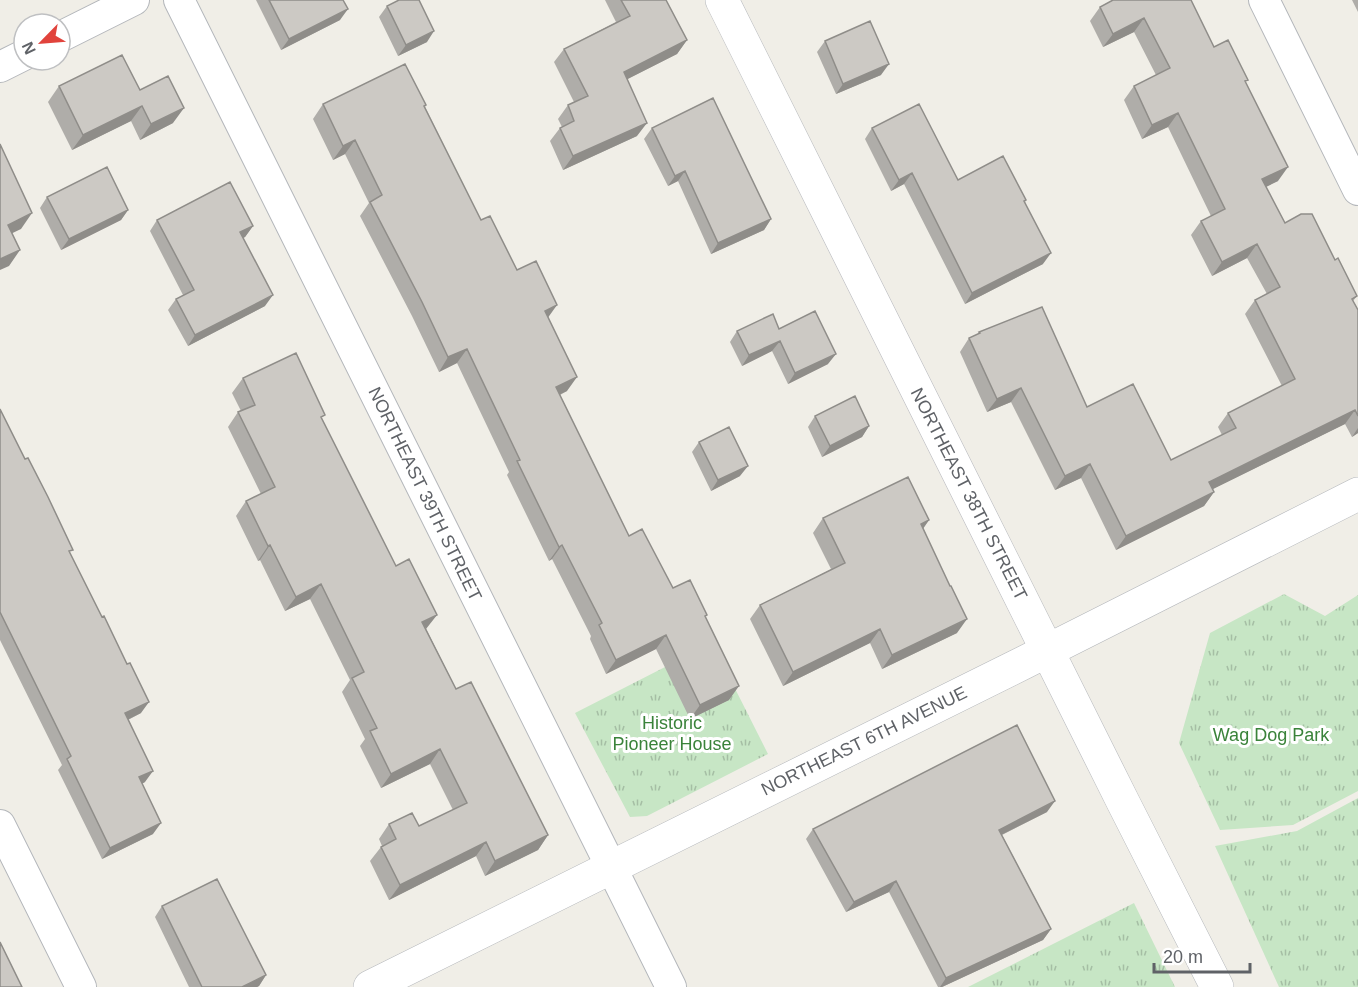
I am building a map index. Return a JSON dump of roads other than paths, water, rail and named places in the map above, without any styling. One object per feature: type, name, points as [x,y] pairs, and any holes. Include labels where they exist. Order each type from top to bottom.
[{"type":"street","points":[[72,31],[134,0]]},
{"type":"street","name":"NORTHEAST 39TH STREET","points":[[179,0],[671,987]]},
{"type":"street","name":"NORTHEAST 38TH STREET","points":[[722,0],[1217,987]]},
{"type":"street","points":[[1264,0],[1358,190]]},
{"type":"street","name":"NORTHEAST 6TH AVENUE","points":[[370,987],[1358,494]]},
{"type":"street","points":[[0,825],[81,987]]},
{"type":"park label","name":"Historic Pioneer House","points":[[672,733]]},
{"type":"park label","name":"Wag Dog Park","points":[[1271,735]]}]
